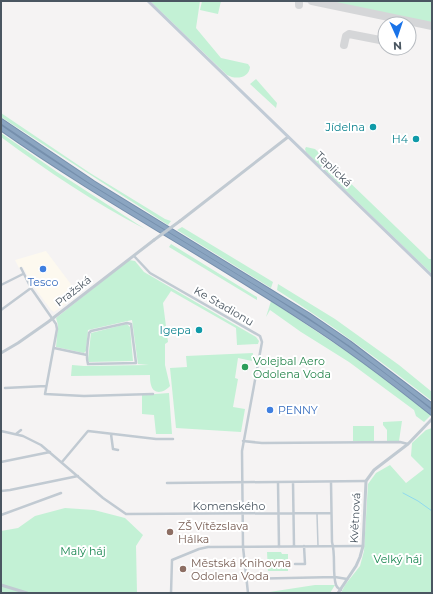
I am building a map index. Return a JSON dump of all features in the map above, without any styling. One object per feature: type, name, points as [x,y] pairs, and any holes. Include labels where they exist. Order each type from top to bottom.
[{"type":"highway","points":[[1,121],[93,183],[308,315],[384,369],[432,406]]},
{"type":"highway","points":[[1,128],[126,210],[305,320],[375,369],[432,413]]},
{"type":"main road","name":"Teplická","points":[[148,1],[432,276]]},
{"type":"street","name":"Pražská","points":[[1,353],[53,318],[288,137]]},
{"type":"street","name":"Ke Stadionu","points":[[134,256],[150,273],[260,336],[262,342],[243,441]]},
{"type":"street","points":[[21,268],[31,288],[53,318],[57,329],[44,394],[84,396],[153,394]]},
{"type":"street","points":[[1,285],[23,274]]},
{"type":"street","points":[[1,310],[31,288]]},
{"type":"street","points":[[127,323],[131,324],[136,363],[88,364],[87,355],[89,333],[91,331],[127,323]]},
{"type":"street","points":[[54,348],[87,355]]},
{"type":"street","points":[[5,388],[46,386]]},
{"type":"street","name":"Květnová","points":[[340,591],[360,557],[363,546],[366,481],[380,465],[408,444],[432,419]]},
{"type":"street","points":[[16,434],[21,430]]},
{"type":"street","points":[[1,431],[31,439],[51,452],[78,476]]},
{"type":"street","points":[[62,462],[88,431],[156,439],[173,439]]},
{"type":"street","points":[[111,434],[113,449],[118,450]]},
{"type":"street","points":[[248,593],[243,547],[243,441],[262,443],[400,442],[408,444]]},
{"type":"street","points":[[1,462],[51,452]]},
{"type":"street","points":[[1,491],[78,476]]},
{"type":"street","name":"Komenského","points":[[78,476],[103,498],[126,514],[331,513]]},
{"type":"street","points":[[167,483],[366,481]]},
{"type":"street","points":[[278,482],[279,547]]},
{"type":"street","points":[[293,482],[294,546]]},
{"type":"street","points":[[331,482],[331,513],[335,577],[336,585],[340,591]]},
{"type":"street","points":[[1,514],[61,493]]},
{"type":"street","points":[[317,513],[318,546]]},
{"type":"street","points":[[295,564],[305,564],[304,546]]},
{"type":"street","points":[[171,593],[172,560],[204,548],[363,546]]},
{"type":"street","points":[[246,579],[335,577],[348,579]]},
{"type":"street","points":[[1,585],[27,593]]},
{"type":"shaded area","points":[[298,1],[432,1],[432,29],[417,26],[417,16],[377,16],[377,17]]},
{"type":"shaded area","points":[[46,251],[79,295],[54,312],[31,283],[23,267],[19,268],[15,260]]},
{"type":"green space","points":[[150,1],[200,1],[196,28],[221,58],[248,64],[250,67],[247,74],[238,78],[227,75]]},
{"type":"green space","points":[[202,1],[221,1],[218,14],[200,10]]},
{"type":"green space","points":[[329,1],[432,1],[432,23],[417,20],[417,16],[399,16]]},
{"type":"green space","points":[[256,79],[277,103],[276,108],[250,84]]},
{"type":"green space","points":[[1,113],[90,173],[165,219],[171,221],[168,225],[1,117]]},
{"type":"green space","points":[[1,133],[57,172],[145,229],[90,197],[36,162],[1,137]]},
{"type":"green space","points":[[306,147],[315,149],[429,259],[432,259],[432,274],[306,152]]},
{"type":"green space","points":[[182,227],[273,282],[271,288],[177,230]]},
{"type":"green space","points":[[171,244],[257,297],[257,300],[169,247]]},
{"type":"green space","points":[[129,260],[135,261],[144,272],[256,337],[259,341],[258,344],[237,345],[236,328],[171,291],[163,303],[168,342],[165,344],[165,365],[170,386],[168,388],[160,392],[155,391],[151,385],[150,375],[71,376],[72,365],[149,365],[138,364],[132,320],[88,330],[86,351],[84,353],[56,347],[58,325],[56,318]]},
{"type":"green space","points":[[278,284],[335,319],[399,365],[432,392],[432,401],[317,316],[277,290]]},
{"type":"green space","points":[[271,301],[358,359],[431,415],[424,422],[416,416],[414,410],[349,362],[301,332],[270,310],[266,317]]},
{"type":"green space","points":[[127,324],[130,327],[133,361],[89,362],[91,333]]},
{"type":"green space","points":[[253,353],[252,361],[238,358],[235,378],[238,379],[233,407],[245,409],[241,432],[176,428],[170,368],[187,367],[186,356]]},
{"type":"green space","points":[[169,393],[172,434],[156,434],[154,415],[142,414],[142,395]]},
{"type":"green space","points":[[402,421],[399,441],[387,441],[387,430],[383,425],[383,422]]},
{"type":"green space","points":[[353,426],[374,426],[374,441],[353,441]]},
{"type":"green space","name":"Velký háj","points":[[432,428],[432,593],[341,593],[345,585],[360,566],[364,551],[368,484],[376,473],[390,465],[406,483],[424,469],[411,456],[412,443],[426,430]]},
{"type":"green space","name":"Malý háj","points":[[65,508],[94,510],[125,518],[143,535],[136,546],[137,593],[1,593],[1,531],[18,528],[35,516]]},
{"type":"green space","points":[[267,552],[281,552],[282,554],[288,554],[288,571],[268,571]]},
{"type":"green space","points":[[315,585],[335,585],[330,593],[263,593]]},
{"type":"waterway","points":[[403,493],[432,511]]},
{"type":"taxiway","points":[[312,1],[432,26]]},
{"type":"taxiway","points":[[344,45],[346,36],[349,34],[377,39]]},
{"type":"place","name":"Jídelna","points":[[373,127]]},
{"type":"place","name":"H4","points":[[416,139]]},
{"type":"place","name":"Tesco","points":[[43,269]]},
{"type":"place","name":"Igepa","points":[[199,330]]},
{"type":"place","name":"Volejbal Aero Odolena Voda","points":[[245,367]]},
{"type":"place","name":"PENNY","points":[[270,410]]},
{"type":"place","name":"ZŠ Vítězslava Hálka","points":[[170,532]]},
{"type":"place","name":"Městská Knihovna Odolena Voda","points":[[183,569]]}]
